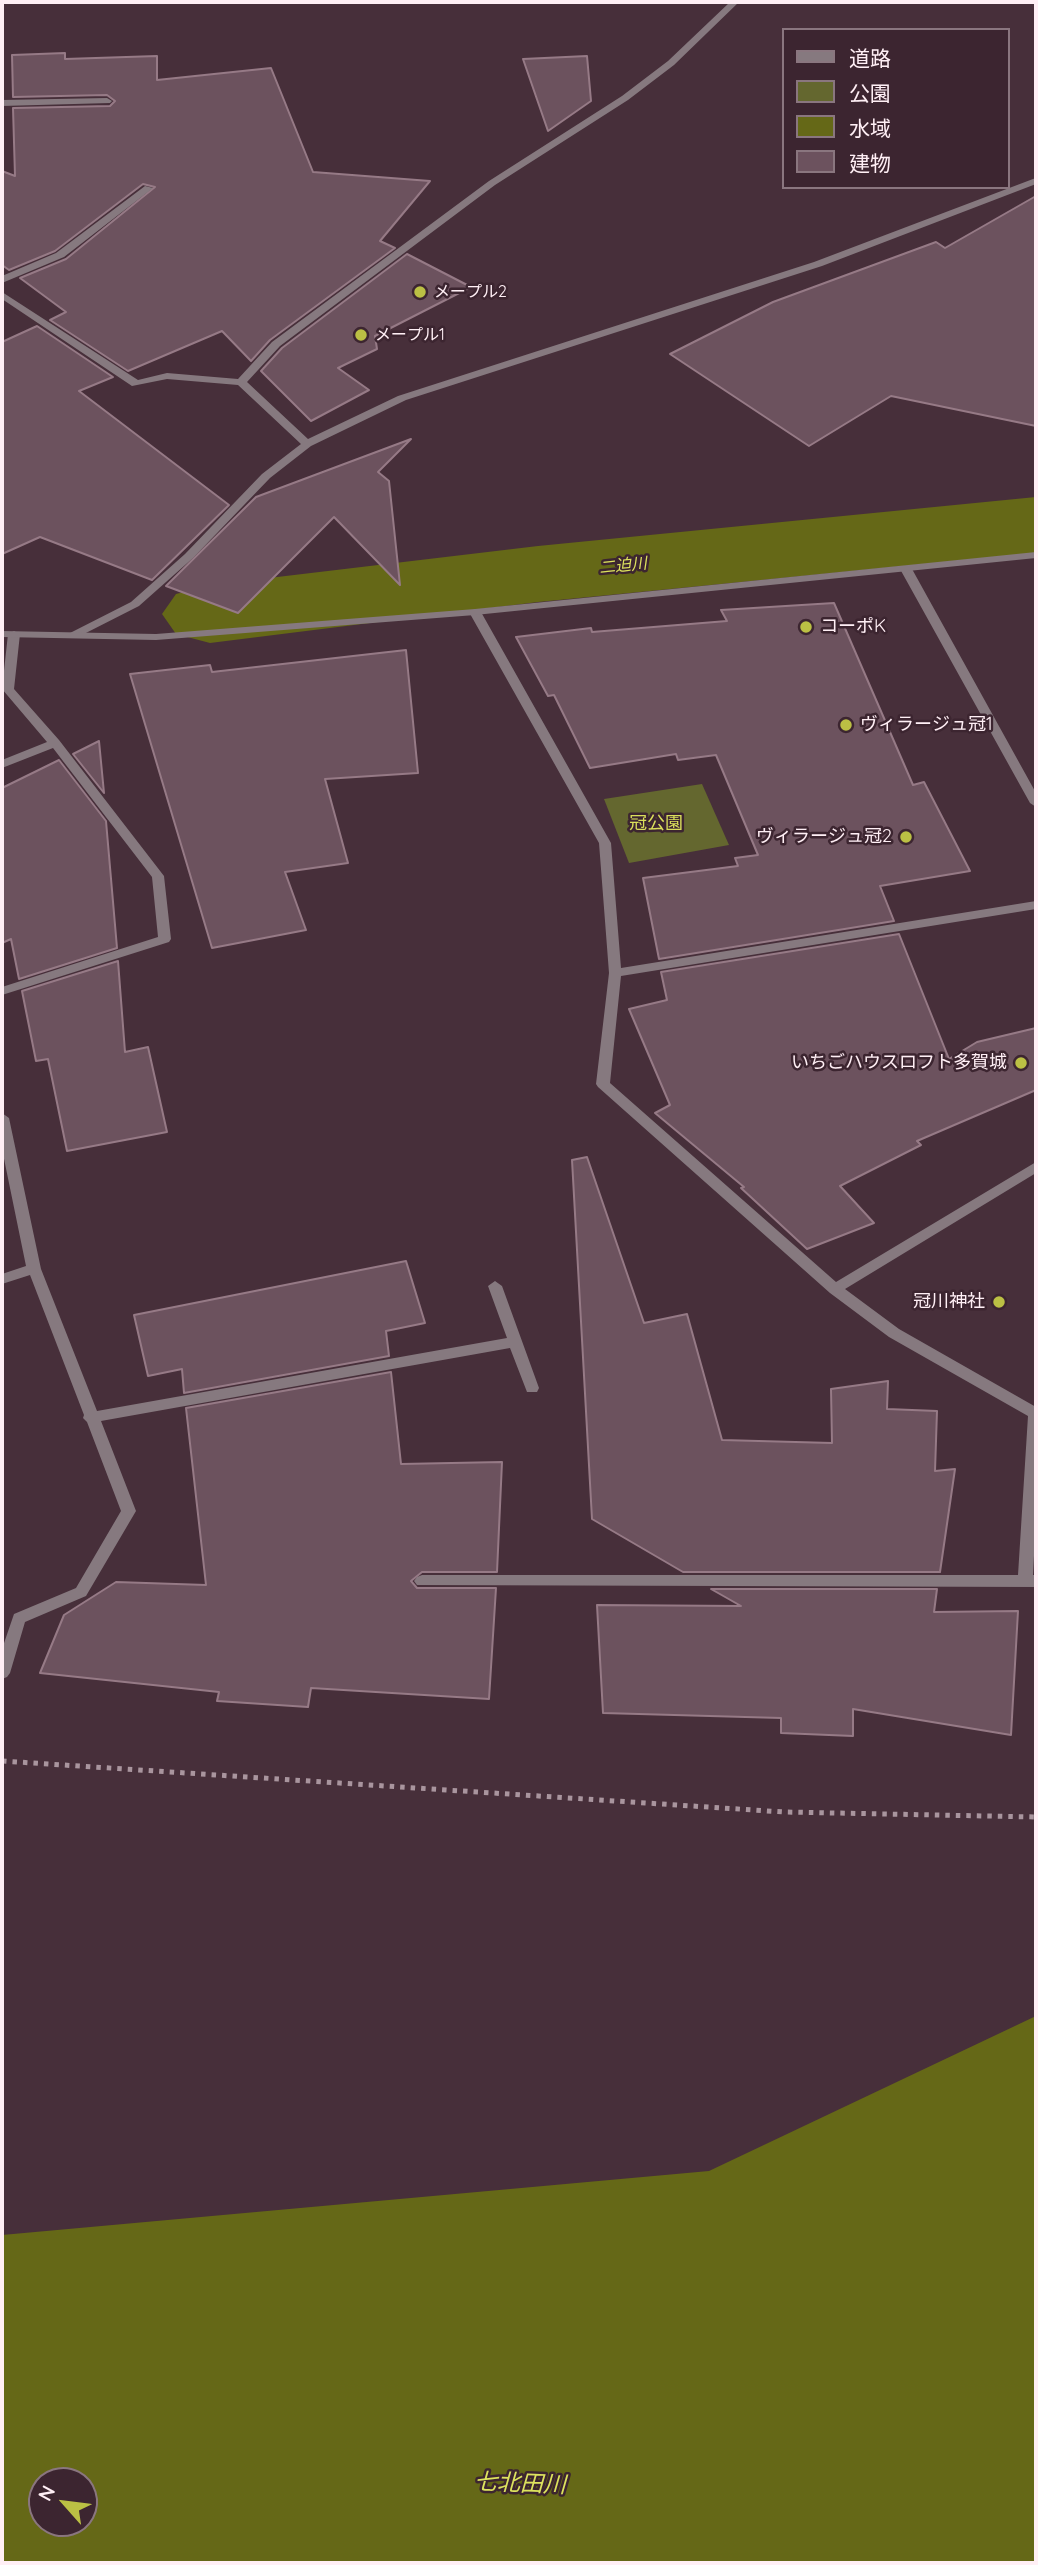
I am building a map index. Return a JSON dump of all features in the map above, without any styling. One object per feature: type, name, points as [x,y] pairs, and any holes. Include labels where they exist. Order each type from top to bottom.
[{"type":"street","points":[[241,382],[275,344],[492,183],[625,98],[671,63],[735,2]]},
{"type":"street","points":[[2,103],[107,101]]},
{"type":"street","points":[[74,635],[135,604],[188,556],[266,476],[307,444],[402,398],[818,264],[1036,181]]},
{"type":"street","points":[[2,280],[60,255],[148,188]]},
{"type":"street","points":[[2,295],[135,384],[167,376],[241,382],[307,444]]},
{"type":"street","points":[[2,991],[165,939],[158,876],[55,743],[8,689],[8,634],[156,637],[475,612],[1036,555]]},
{"type":"street","points":[[906,569],[1036,803]]},
{"type":"street","points":[[422,1581],[1031,1581],[1035,1413],[894,1333],[835,1289],[603,1084],[615,973],[605,843],[475,612]]},
{"type":"street","points":[[2,764],[55,743]]},
{"type":"street","points":[[615,973],[1036,905]]},
{"type":"street","points":[[2,1118],[34,1269],[90,1418],[129,1511],[81,1592],[19,1618],[2,1673]]},
{"type":"street","points":[[835,1289],[1036,1167]]},
{"type":"street","points":[[2,1279],[34,1269]]},
{"type":"street","points":[[495,1286],[532,1388]]},
{"type":"street","points":[[90,1418],[515,1342]]},
{"type":"path","points":[[2,1761],[784,1812],[1036,1817]]},
{"type":"green space","name":"冠公園","points":[[702,784],[729,845],[629,863],[604,799]]},
{"type":"water","name":"七北田川","points":[[1036,2016],[1036,2563],[2,2563],[2,2235],[709,2171]]},
{"type":"building","points":[[65,53],[65,59],[157,56],[157,80],[271,68],[313,172],[430,181],[380,241],[395,248],[270,340],[251,361],[222,331],[128,371],[50,320],[66,312],[20,278],[66,259],[155,187],[143,184],[55,251],[9,270],[2,265],[2,171],[15,176],[13,108],[110,106],[115,101],[107,95],[13,97],[12,55]]},
{"type":"building","points":[[587,56],[591,101],[548,131],[523,59]]},
{"type":"building","points":[[1036,196],[1036,426],[891,396],[809,446],[670,354],[773,302],[936,242],[945,248]]},
{"type":"building","points":[[407,254],[471,287],[375,336],[377,349],[338,368],[369,390],[311,421],[261,371],[282,348]]},
{"type":"building","points":[[37,326],[113,377],[79,391],[229,505],[152,580],[40,537],[2,554],[2,342]]},
{"type":"building","points":[[411,439],[378,472],[389,481],[400,585],[334,517],[238,613],[166,586],[256,497]]},
{"type":"building","points":[[834,603],[913,785],[924,782],[970,871],[880,886],[894,921],[659,959],[643,878],[738,866],[735,858],[758,855],[716,755],[678,760],[676,754],[590,768],[554,695],[548,696],[516,637],[591,628],[592,632],[727,621],[721,610]]},
{"type":"building","points":[[406,650],[418,773],[325,779],[348,863],[285,872],[306,930],[212,948],[130,674],[210,665],[212,672]]},
{"type":"building","points":[[99,741],[104,793],[73,754]]},
{"type":"building","points":[[59,760],[106,821],[117,948],[19,979],[11,939],[2,943],[2,788]]},
{"type":"building","points":[[899,934],[949,1059],[977,1042],[1036,1028],[1036,1090],[917,1141],[921,1145],[840,1186],[874,1223],[807,1249],[741,1188],[744,1187],[655,1113],[670,1105],[629,1009],[667,1000],[661,972]]},
{"type":"building","points":[[118,961],[125,1052],[148,1047],[167,1132],[67,1151],[48,1059],[36,1061],[22,991]]},
{"type":"building","points":[[587,1157],[644,1323],[687,1314],[722,1440],[832,1443],[831,1389],[888,1381],[887,1409],[937,1411],[935,1471],[955,1469],[940,1572],[683,1572],[592,1519],[572,1160]]},
{"type":"building","points":[[406,1261],[425,1323],[386,1331],[389,1356],[184,1393],[182,1369],[148,1376],[134,1315]]},
{"type":"building","points":[[391,1372],[401,1464],[502,1462],[497,1572],[422,1572],[411,1581],[417,1588],[496,1588],[489,1699],[311,1688],[308,1707],[217,1701],[219,1692],[40,1673],[64,1615],[116,1582],[206,1585],[186,1408]]},
{"type":"building","points":[[711,1589],[937,1589],[934,1612],[1018,1611],[1011,1735],[853,1709],[853,1736],[781,1733],[781,1718],[603,1713],[597,1605],[741,1606]]},
{"type":"waterway","name":"二迫川","points":[[210,614],[538,574],[1036,525]]},
{"type":"place","name":"メープル2","points":[[420,292]]},
{"type":"place","name":"メープル1","points":[[361,335]]},
{"type":"place","name":"コーポK","points":[[806,627]]},
{"type":"place","name":"ヴィラージュ冠1","points":[[846,725]]},
{"type":"place","name":"ヴィラージュ冠2","points":[[906,837]]},
{"type":"place","name":"いちごハウスロフト多賀城","points":[[1021,1063]]},
{"type":"place","name":"冠川神社","points":[[999,1302]]}]
